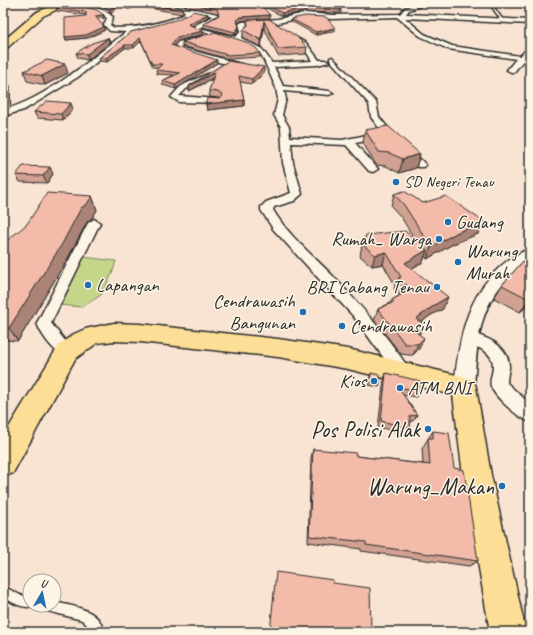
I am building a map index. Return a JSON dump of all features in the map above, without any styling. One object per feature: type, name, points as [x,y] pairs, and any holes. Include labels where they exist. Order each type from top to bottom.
[{"type":"highway","points":[[6,43],[40,14],[67,3]]},
{"type":"highway","points":[[3,86],[3,113]]},
{"type":"highway","points":[[3,463],[67,352],[82,340],[93,335],[114,332],[140,333],[278,348],[348,359],[464,387],[477,475],[508,632]]},
{"type":"street","points":[[71,3],[100,11],[110,17],[107,24],[112,30],[132,30],[171,22],[186,16],[187,12],[192,10]]},
{"type":"street","points":[[156,3],[216,16],[192,27],[214,35],[238,39],[261,51],[280,88],[282,99],[278,115],[285,127],[288,163],[297,194],[289,199],[271,204],[267,207],[267,210],[277,226],[363,316],[389,349],[402,371]]},
{"type":"street","points":[[261,3],[263,5],[309,3],[311,8],[310,15]]},
{"type":"street","points":[[400,15],[414,5],[422,17]]},
{"type":"street","points":[[523,5],[530,8]]},
{"type":"street","points":[[249,67],[227,63],[176,48],[183,42],[214,35],[246,23],[271,22],[310,15],[400,15],[502,19],[530,22]]},
{"type":"street","points":[[400,15],[422,35],[450,48],[521,58]]},
{"type":"street","points":[[271,22],[279,29],[304,44],[317,63]]},
{"type":"street","points":[[235,26],[244,30],[238,39]]},
{"type":"street","points":[[3,113],[21,108],[75,75],[132,30]]},
{"type":"street","points":[[511,70],[530,48]]},
{"type":"street","points":[[269,68],[333,60],[373,104],[375,117],[394,139],[421,165]]},
{"type":"street","points":[[218,101],[179,100],[175,96],[181,89],[212,74],[227,63]]},
{"type":"street","points":[[280,88],[329,94]]},
{"type":"street","points":[[287,140],[331,144],[394,139]]},
{"type":"street","points":[[350,142],[351,148],[361,155],[373,169]]},
{"type":"street","points":[[67,352],[46,330],[44,323],[94,223]]},
{"type":"street","points":[[464,387],[467,354],[477,308],[492,283],[510,266],[530,254]]},
{"type":"street","points":[[470,339],[484,342],[493,349],[500,362],[499,386],[510,398],[530,414]]},
{"type":"lane","points":[[490,3],[502,19]]},
{"type":"lane","points":[[3,591],[18,600],[22,601]]},
{"type":"lane","points":[[62,609],[85,615],[97,628],[97,632]]},
{"type":"green space","name":"Lapangan","points":[[83,257],[116,261],[112,274],[101,295],[82,307],[59,305]]},
{"type":"building","points":[[68,3],[97,10],[104,15],[95,16],[104,27],[86,35],[65,37],[65,18],[86,16],[86,12],[56,8]]},
{"type":"building","points":[[96,3],[116,3],[110,10]]},
{"type":"building","points":[[121,3],[137,3],[128,6]]},
{"type":"building","points":[[140,3],[164,3],[182,8],[181,10]]},
{"type":"building","points":[[186,3],[259,3],[270,15],[241,17],[237,20],[239,27],[235,32],[203,24],[219,15],[217,9]]},
{"type":"building","points":[[337,3],[341,10],[305,8],[282,13],[267,5]]},
{"type":"building","points":[[192,11],[208,14],[188,24],[203,31],[177,37],[171,45],[217,60],[175,85],[162,81],[180,73],[156,70],[162,64],[152,64],[140,38],[133,45],[125,45],[106,58],[99,58],[131,32],[175,20],[191,13]]},
{"type":"building","points":[[305,16],[326,17],[335,28],[316,32],[291,19]]},
{"type":"building","points":[[269,19],[296,36],[307,47],[278,49],[264,21],[261,40],[243,30],[248,25],[247,20]]},
{"type":"building","points":[[215,32],[246,42],[256,48],[260,53],[228,55],[182,42]]},
{"type":"building","points":[[108,38],[87,54],[76,53],[92,43]]},
{"type":"building","points":[[47,60],[65,64],[42,76],[24,71]]},
{"type":"building","points":[[228,61],[264,67],[252,79],[239,76],[244,100],[206,104],[207,98],[220,99],[223,96],[218,92],[209,91],[215,72],[189,86]]},
{"type":"building","points":[[47,101],[71,103],[61,114],[34,112]]},
{"type":"building","points":[[388,126],[420,154],[403,159],[389,153],[379,152],[365,130]]},
{"type":"building","points":[[23,166],[50,167],[43,176],[16,175]]},
{"type":"building","points":[[404,191],[423,203],[446,196],[484,222],[458,232],[431,247],[404,205],[394,194]]},
{"type":"building","points":[[47,193],[92,196],[87,204],[81,208],[62,244],[9,328],[3,328],[3,244],[27,224]]},
{"type":"building","points":[[405,231],[427,250],[405,263],[448,297],[416,319],[424,324],[412,329],[424,338],[418,344],[405,344],[378,309],[394,302],[392,300],[411,289],[398,278],[401,277],[386,252],[375,255],[362,244],[366,235]]},
{"type":"building","points":[[530,255],[530,298],[529,299],[502,285]]},
{"type":"building","points":[[371,373],[380,375],[380,383],[370,382]]},
{"type":"building","points":[[386,373],[420,381],[419,391],[398,387],[417,415],[410,416],[410,428],[381,421]]},
{"type":"building","points":[[433,431],[449,433],[454,468],[464,470],[478,561],[366,545],[366,542],[309,536],[313,449],[356,453],[356,456],[430,465],[428,438],[433,438]]},
{"type":"building","points":[[276,572],[333,580],[333,583],[370,588],[371,630],[387,632],[270,632]]},
{"type":"place","name":"SD Negeri Tenau","points":[[396,182]]},
{"type":"place","name":"Gudang","points":[[448,222]]},
{"type":"place","name":"Rumah_ Warga","points":[[439,239]]},
{"type":"place","name":"Warung Murah","points":[[458,262]]},
{"type":"place","name":"Lapangan","points":[[88,285]]},
{"type":"place","name":"BRI Cabang Tenau","points":[[437,287]]},
{"type":"place","name":"Cendrawasih Bangunan","points":[[303,312]]},
{"type":"place","name":"Cendrawasih","points":[[342,326]]},
{"type":"place","name":"Kios","points":[[374,381]]},
{"type":"place","name":"ATM BNI","points":[[400,388]]},
{"type":"place","name":"Pos Polisi Alak","points":[[428,429]]},
{"type":"place","name":"Warung_Makan","points":[[502,486]]}]
